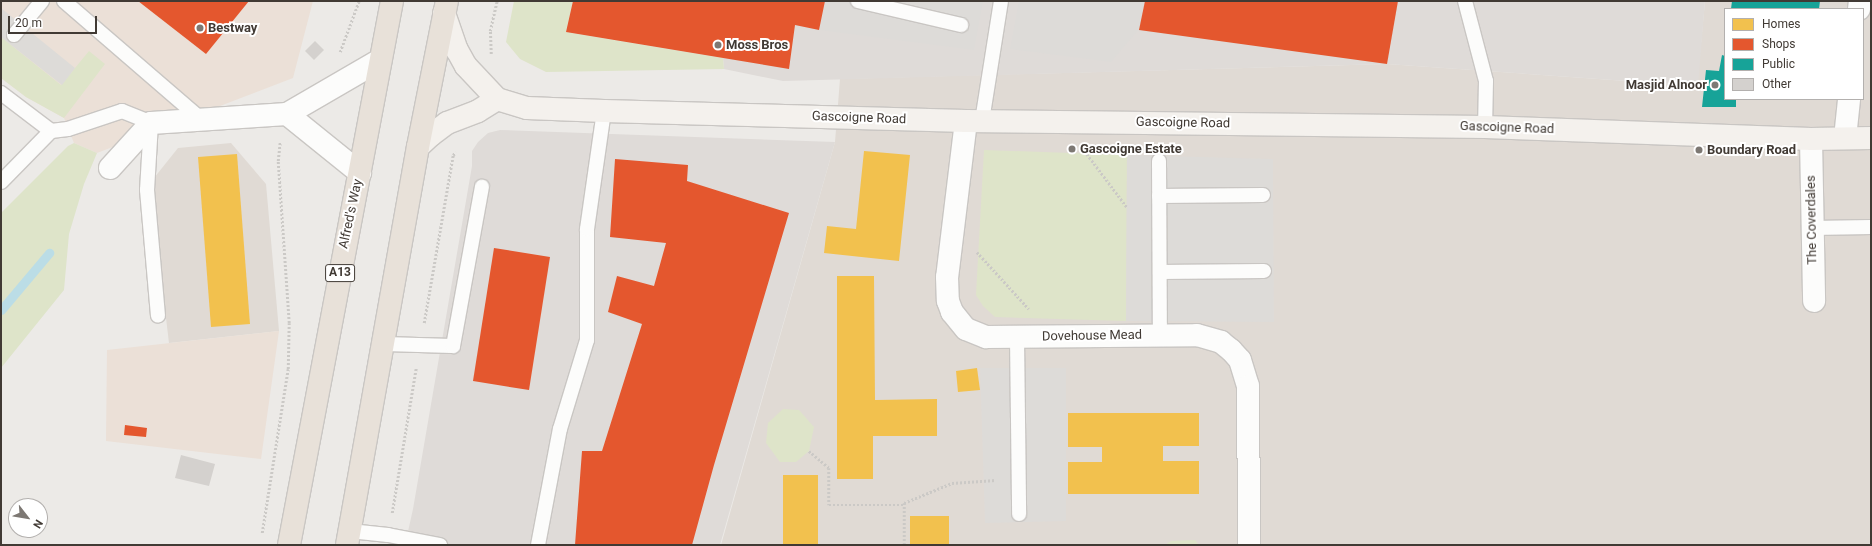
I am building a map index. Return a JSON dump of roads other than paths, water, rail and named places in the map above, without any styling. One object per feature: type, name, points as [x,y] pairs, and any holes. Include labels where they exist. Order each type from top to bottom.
[{"type":"highway","name":"Alfred's Way","points":[[289,545],[392,1]]},
{"type":"highway","points":[[349,538],[418,148],[446,7]]},
{"type":"street","points":[[418,148],[431,135],[447,123],[478,111],[497,99],[466,66],[457,50],[446,7]]},
{"type":"street","points":[[110,168],[151,123],[287,114],[380,60]]},
{"type":"street","name":"Gascoigne Road","points":[[497,99],[527,108],[604,112],[974,121],[1485,127],[1811,139],[1871,138]]},
{"type":"street","points":[[1845,138],[1849,100]]},
{"type":"street","points":[[287,114],[360,173]]},
{"type":"street","name":"Dovehouse Mead","points":[[974,121],[953,224],[947,283],[948,301],[952,312],[966,329],[975,334],[992,338],[1197,335],[1221,342],[1232,350],[1240,360],[1245,372],[1248,386],[1249,545]]},
{"type":"street","name":"The Coverdales","points":[[1811,139],[1814,301]]},
{"type":"lane","points":[[14,35],[42,1]]},
{"type":"lane","points":[[64,1],[202,120]]},
{"type":"lane","points":[[858,1],[961,25]]},
{"type":"lane","points":[[974,121],[1001,1]]},
{"type":"lane","points":[[1465,1],[1486,80],[1485,127]]},
{"type":"lane","points":[[1,93],[51,131]]},
{"type":"lane","points":[[1,182],[51,131],[68,129],[122,111],[151,123],[147,190],[158,316]]},
{"type":"lane","points":[[538,545],[560,429],[586,340],[587,229],[604,112]]},
{"type":"lane","points":[[1159,161],[1160,335]]},
{"type":"lane","points":[[384,344],[453,346],[482,187]]},
{"type":"lane","points":[[1159,196],[1263,195]]},
{"type":"lane","points":[[1812,228],[1871,227]]},
{"type":"lane","points":[[1160,272],[1264,271]]},
{"type":"lane","points":[[1017,338],[1019,514]]},
{"type":"lane","points":[[349,538],[388,535],[440,545]]},
{"type":"waterway","points":[[1,310],[49,253]]},
{"type":"place","name":"Bestway","points":[[200,28]]},
{"type":"place","name":"Moss Bros","points":[[718,45]]},
{"type":"place","name":"Masjid Alnoor","points":[[1715,85]]},
{"type":"place","name":"Gascoigne Estate","points":[[1072,149]]},
{"type":"place","name":"Boundary Road","points":[[1699,150]]}]
